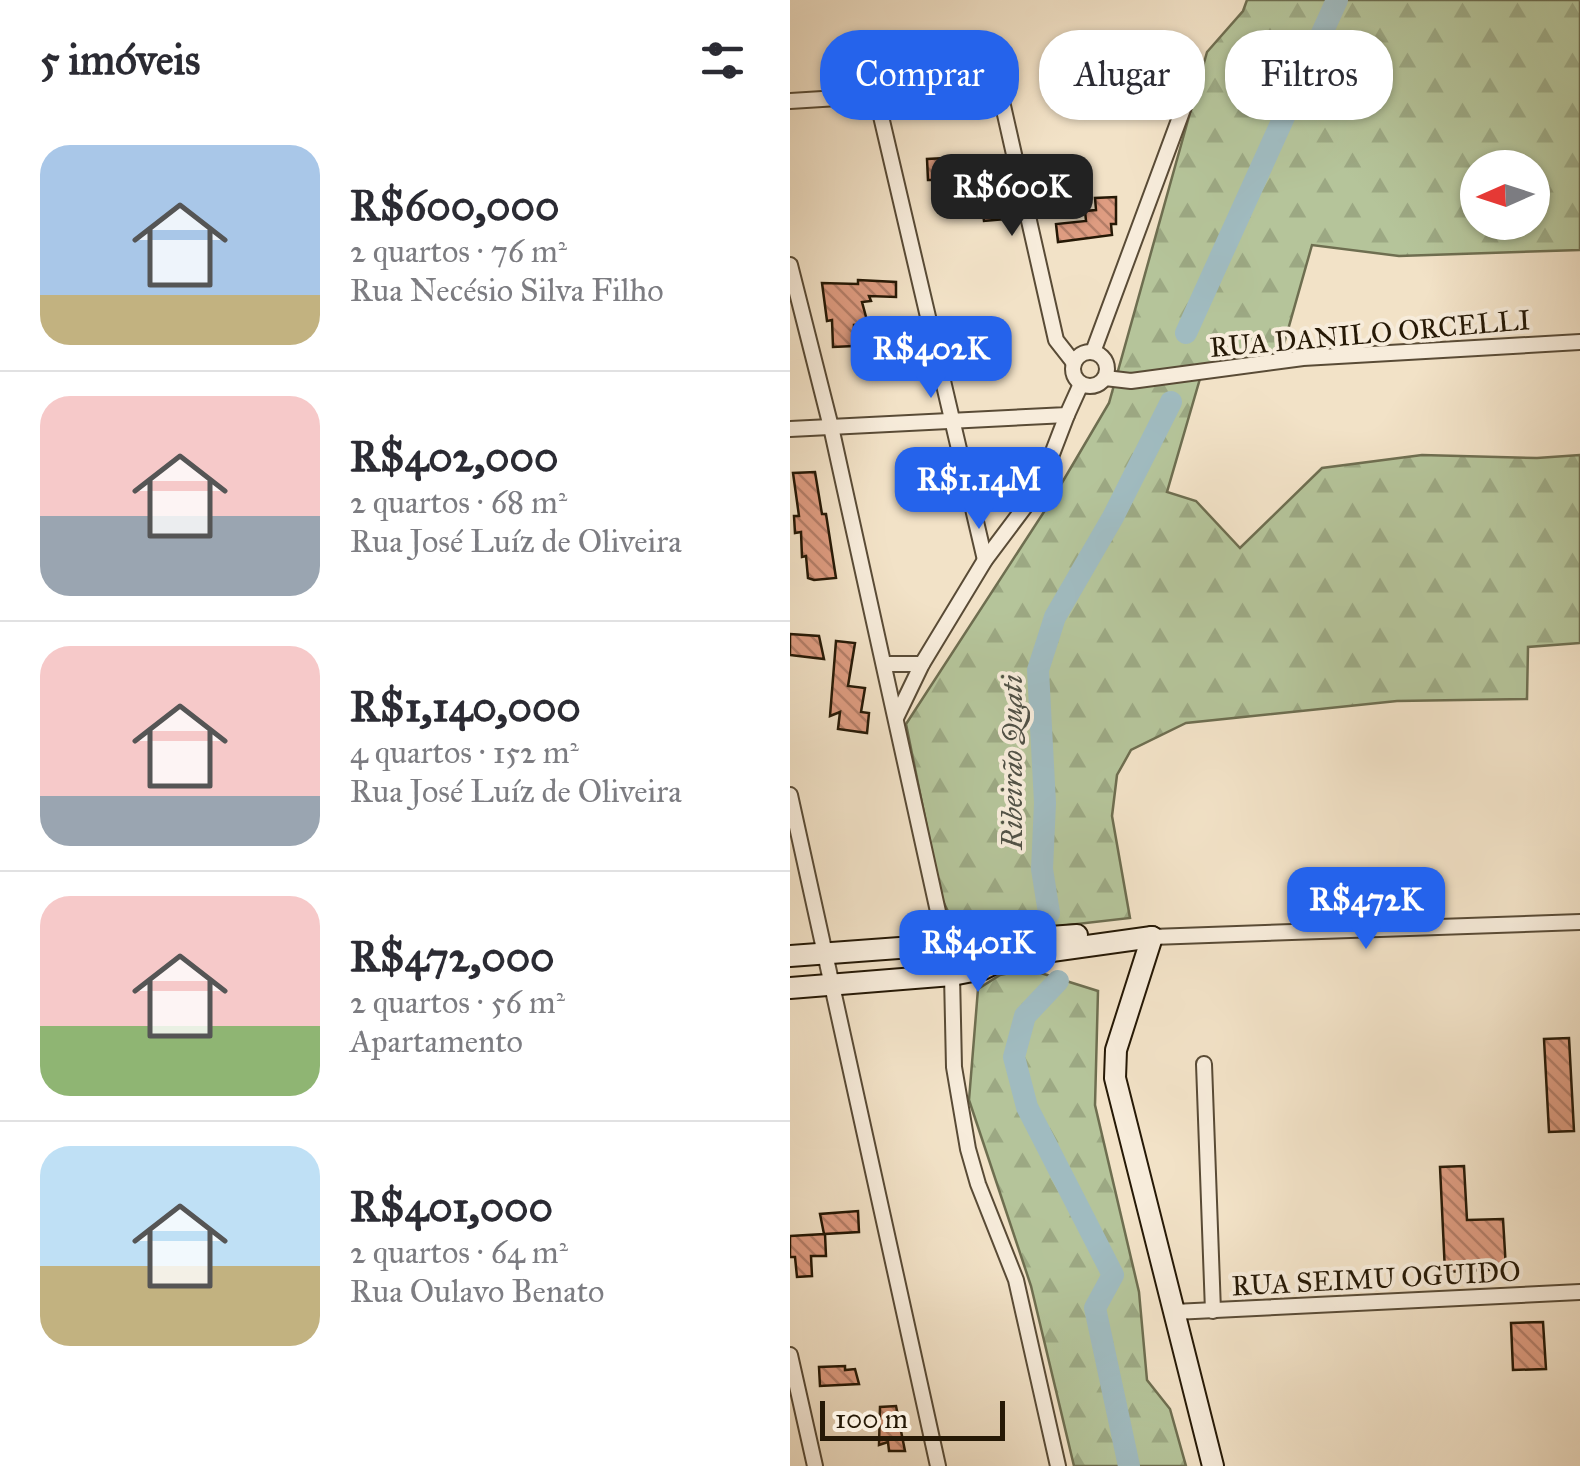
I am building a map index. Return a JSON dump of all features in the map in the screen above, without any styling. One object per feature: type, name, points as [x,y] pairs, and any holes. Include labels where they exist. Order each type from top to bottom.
[{"type":"street","points":[[790,101],[820,99]]},
{"type":"street","points":[[882,120],[985,560]]},
{"type":"street","points":[[1006,120],[1056,340],[1074,363],[1074,376],[1081,384],[1097,385],[1105,378],[1106,362],[1093,352],[1083,353],[1074,363]]},
{"type":"street","points":[[1093,352],[1179,120]]},
{"type":"street","points":[[790,264],[831,427],[946,944],[952,975],[954,1067],[968,1149],[1016,1280],[1058,1466]]},
{"type":"street","name":"RUA DANILO ORCELLI","points":[[1105,378],[1132,381],[1303,358],[1580,342]]},
{"type":"street","points":[[896,719],[922,664],[985,560],[1039,488],[1081,384]]},
{"type":"street","points":[[790,430],[1067,415]]},
{"type":"street","points":[[884,664],[922,664]]},
{"type":"street","points":[[790,795],[938,1466]]},
{"type":"street","points":[[790,988],[952,975],[983,969],[1022,954],[1152,936],[1580,922]]},
{"type":"street","points":[[790,956],[1142,931],[1152,936]]},
{"type":"street","points":[[1152,936],[1116,1050],[1115,1078],[1214,1466]]},
{"type":"street","points":[[1098,945],[1128,958],[1139,974]]},
{"type":"street","points":[[1204,1064],[1213,1311]]},
{"type":"street","name":"RUA SEIMU OGUIDO","points":[[1174,1312],[1580,1292]]},
{"type":"street","points":[[790,1354],[815,1466]]},
{"type":"green space","points":[[1247,0],[1580,0],[1580,250],[1399,256],[1312,245],[1278,365],[1204,365],[1167,492],[1196,501],[1240,548],[1322,468],[1422,455],[1580,455],[1580,643],[1528,647],[1527,699],[1397,701],[1186,723],[1131,750],[1117,775],[1112,816],[1130,918],[982,935],[956,928],[941,897],[906,724],[1053,498],[1109,403],[1188,120],[1205,120],[1207,52],[1225,32],[1225,120],[1393,120],[1393,30],[1226,30]]},
{"type":"green space","points":[[1028,969],[1098,991],[1095,1105],[1139,1292],[1147,1380],[1170,1409],[1186,1466],[1074,1466],[1031,1286],[969,1100],[978,989],[1000,975]]},
{"type":"building","points":[[966,157],[967,163],[993,162],[993,183],[997,183],[999,204],[1004,204],[1005,219],[984,221],[979,180],[928,180],[927,159]]},
{"type":"building","points":[[1116,197],[1112,235],[1058,242],[1056,224],[1086,221],[1085,211],[1096,210],[1095,198]]},
{"type":"building","points":[[858,280],[896,282],[896,297],[869,296],[871,301],[862,302],[868,324],[854,325],[854,346],[833,347],[832,320],[827,321],[822,283],[858,284]]},
{"type":"building","points":[[815,472],[836,578],[808,578],[801,532],[795,533],[794,516],[799,516],[793,473]]},
{"type":"building","points":[[790,634],[819,636],[824,659],[790,655]]},
{"type":"building","points":[[836,641],[855,643],[848,686],[865,688],[861,712],[869,713],[867,733],[838,729],[840,712],[830,716]]},
{"type":"building","points":[[1569,1038],[1574,1131],[1549,1132],[1544,1039]]},
{"type":"building","points":[[1464,1166],[1467,1220],[1503,1219],[1506,1269],[1445,1272],[1440,1167]]},
{"type":"building","points":[[858,1211],[859,1232],[825,1234],[826,1256],[811,1256],[812,1276],[797,1277],[795,1257],[790,1257],[790,1236],[824,1234],[820,1214]]},
{"type":"building","points":[[1543,1322],[1546,1369],[1513,1370],[1511,1323]]},
{"type":"building","points":[[845,1366],[845,1370],[855,1369],[859,1384],[820,1386],[819,1367]]},
{"type":"building","points":[[896,1406],[905,1451],[889,1451],[888,1442],[879,1445],[880,1407]]},
{"type":"waterway","name":"Ribeirão Quati","points":[[1186,333],[1337,0]]},
{"type":"waterway","name":"Ribeirão Quati","points":[[1049,913],[1042,869],[1045,803],[1038,670],[1055,617],[1113,517],[1171,402]]},
{"type":"waterway","name":"Ribeirão Quati","points":[[1058,981],[1025,1016],[1014,1057],[1027,1107],[1113,1275],[1095,1308],[1129,1466]]}]
